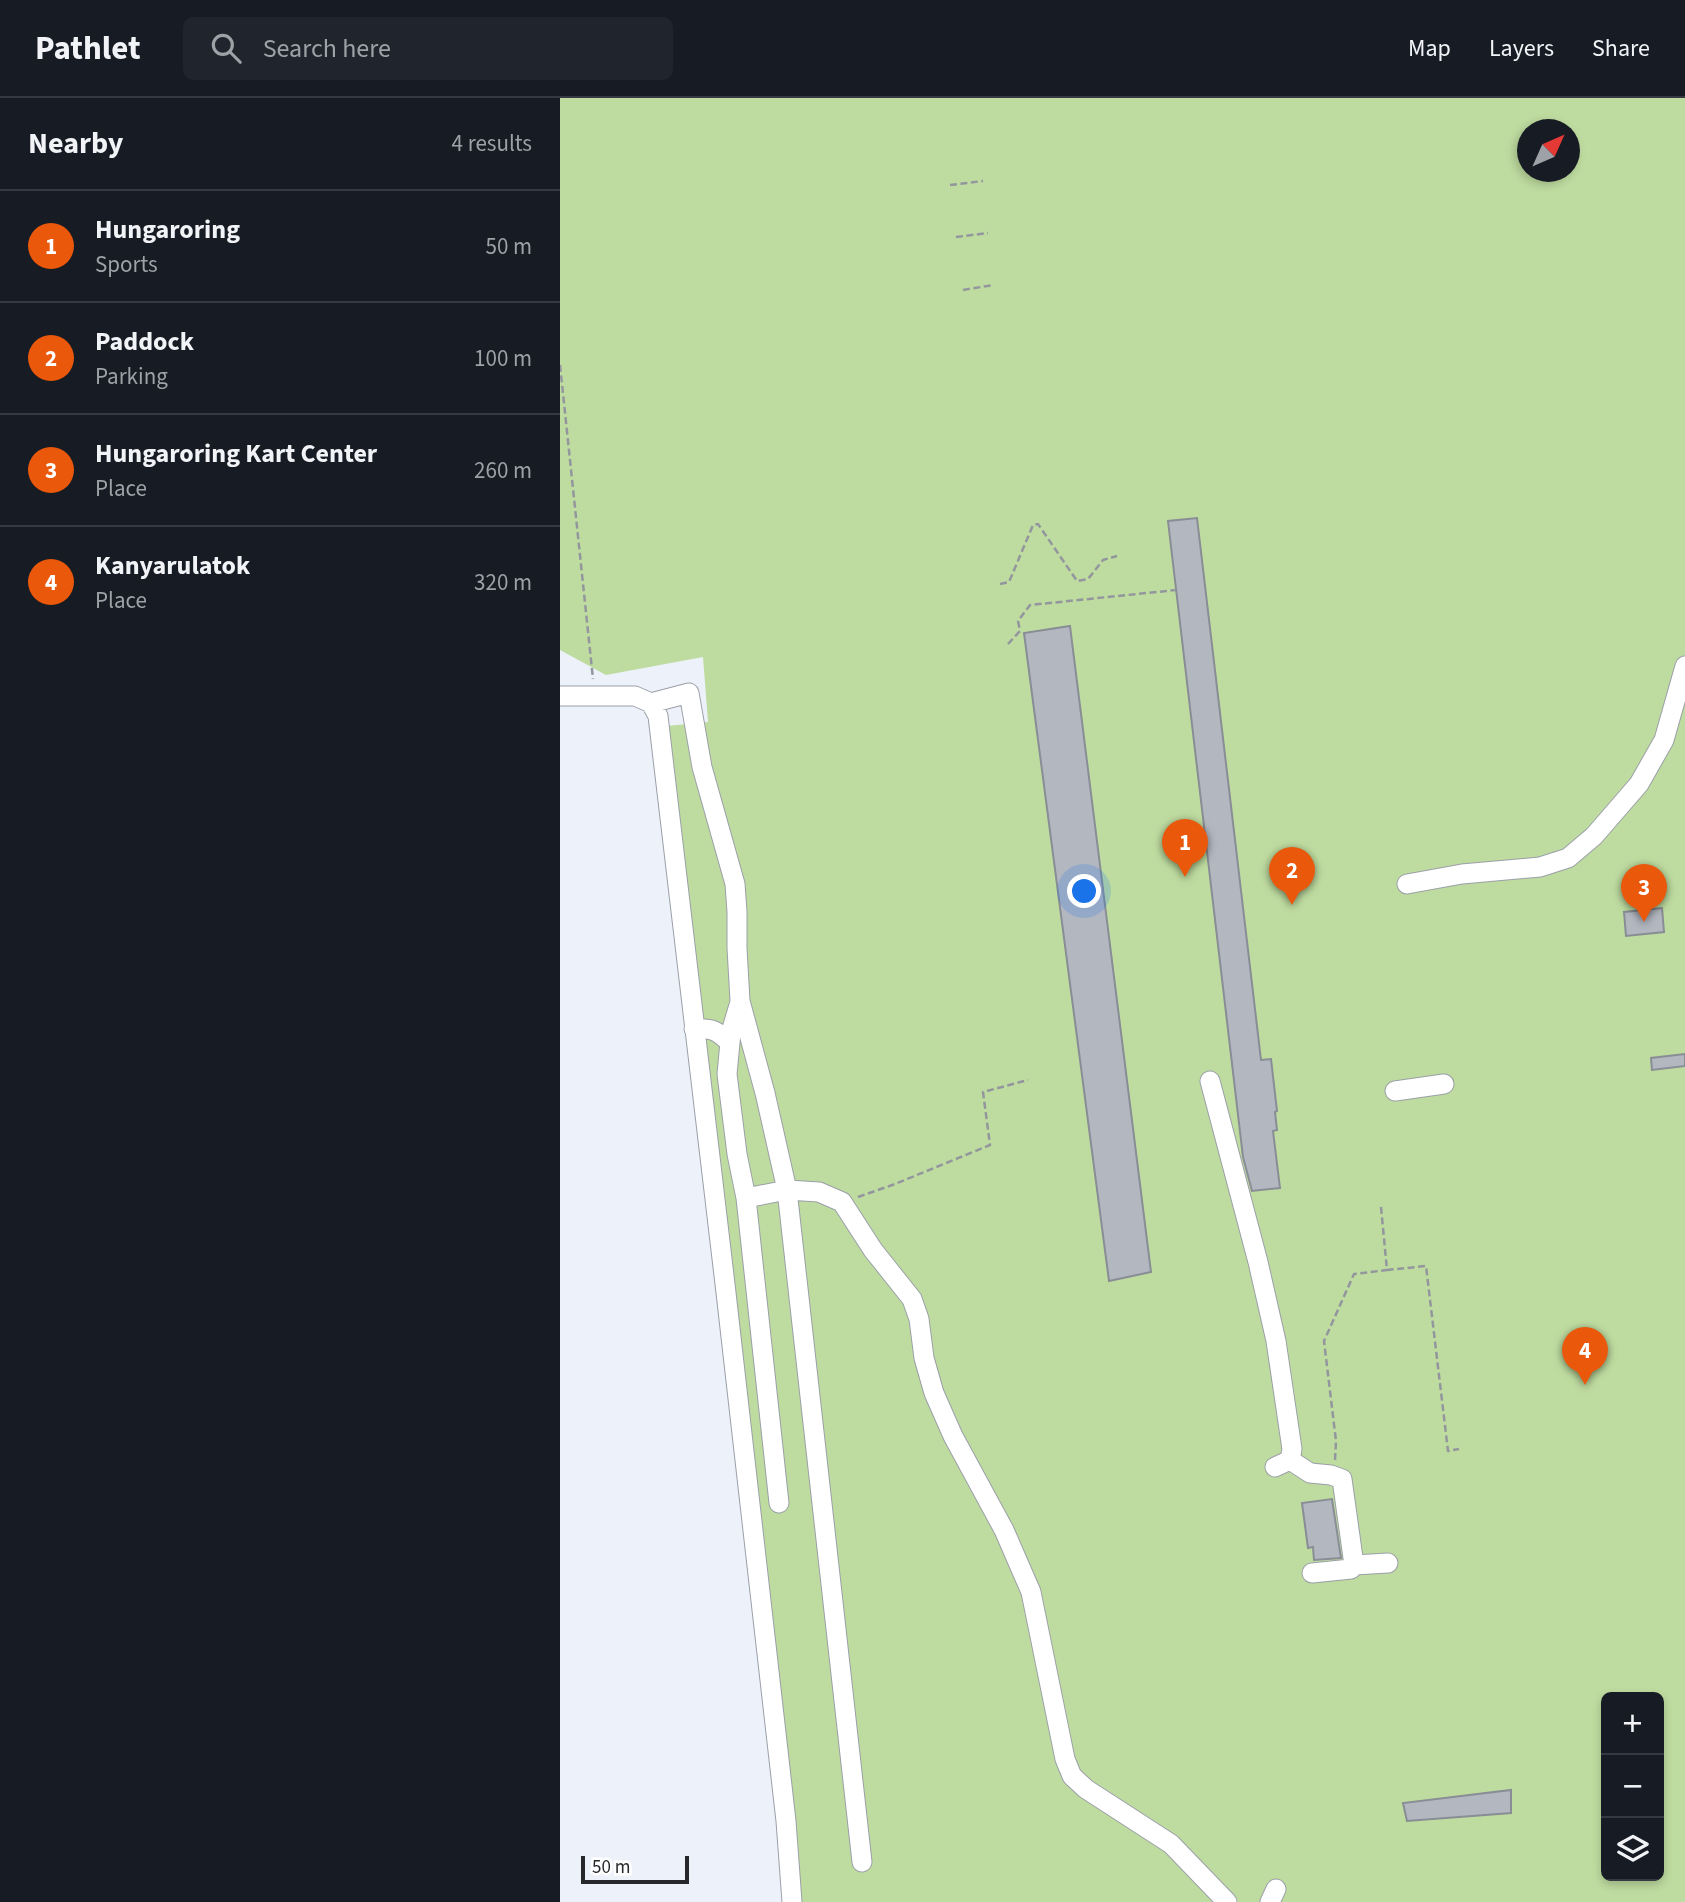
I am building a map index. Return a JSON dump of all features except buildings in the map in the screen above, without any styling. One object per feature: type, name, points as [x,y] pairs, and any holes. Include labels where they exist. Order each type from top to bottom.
[{"type":"street","points":[[1407,884],[1462,874],[1540,867],[1568,858],[1594,836],[1639,785],[1664,740],[1685,666]]},
{"type":"street","points":[[651,703],[689,692],[702,767],[735,884],[740,1001],[787,1190],[862,1862]]},
{"type":"street","points":[[560,696],[635,696],[651,703],[658,716],[725,1284],[784,1808],[792,1902]]},
{"type":"street","points":[[740,1001],[731,1032],[727,1074],[737,1154],[746,1198],[779,1503]]},
{"type":"street","points":[[694,1029],[712,1029],[730,1043]]},
{"type":"street","points":[[1210,1081],[1276,1341],[1292,1449],[1282,1463],[1310,1473],[1342,1479],[1354,1565]]},
{"type":"street","points":[[1395,1091],[1444,1084]]},
{"type":"street","points":[[746,1198],[787,1190],[820,1192],[842,1202],[873,1250],[912,1299],[919,1319],[924,1358],[934,1393],[953,1436],[1004,1530],[1031,1592],[1065,1759],[1072,1776],[1171,1844],[1227,1902]]},
{"type":"street","points":[[1312,1573],[1351,1569],[1354,1565],[1388,1563]]},
{"type":"path","points":[[950,185],[983,181]]},
{"type":"path","points":[[956,237],[988,233]]},
{"type":"path","points":[[963,290],[992,285]]},
{"type":"path","points":[[560,365],[595,696]]},
{"type":"path","points":[[1000,584],[1009,582],[1033,525],[1038,524],[1077,581],[1088,579],[1103,560],[1117,556]]},
{"type":"path","points":[[1008,644],[1020,631],[1018,621],[1030,605],[1176,590]]},
{"type":"path","points":[[842,1202],[895,1184],[990,1144],[982,1093],[1028,1080]]},
{"type":"path","points":[[1381,1207],[1387,1270]]},
{"type":"path","points":[[1333,1466],[1336,1441],[1324,1342],[1354,1274],[1426,1266],[1448,1451],[1459,1449]]},
{"type":"green space","points":[[560,98],[1685,98],[1685,1902],[799,1902],[667,726],[708,722],[703,657],[606,675],[560,650]]},
{"type":"place","name":"Hungaroring","points":[[1185,877]]},
{"type":"place","name":"Paddock","points":[[1292,905]]},
{"type":"place","name":"Hungaroring Kart Center","points":[[1644,922]]},
{"type":"place","name":"Kanyarulatok","points":[[1585,1385]]}]
